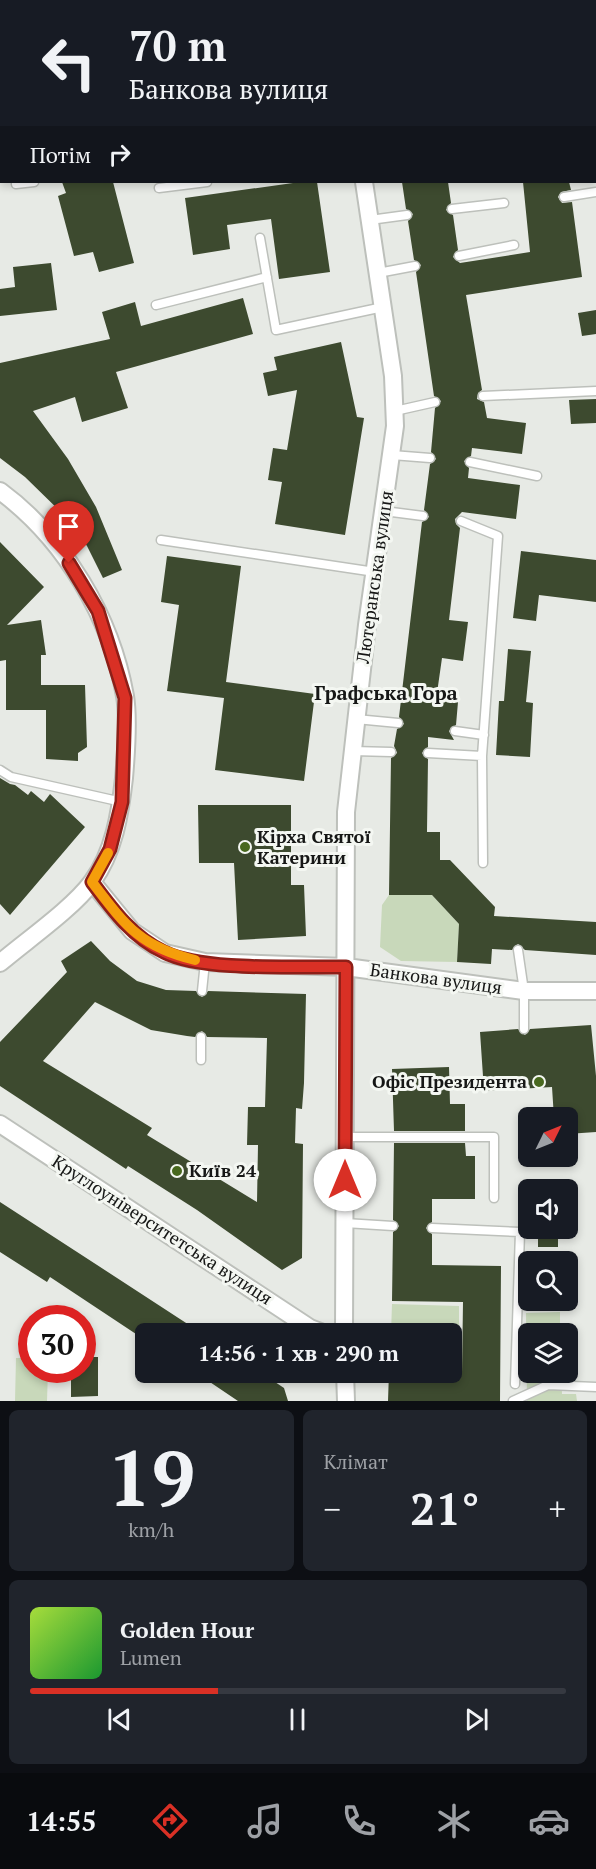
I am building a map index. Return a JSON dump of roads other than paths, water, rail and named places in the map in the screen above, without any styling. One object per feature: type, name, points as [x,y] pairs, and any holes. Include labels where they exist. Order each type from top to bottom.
[{"type":"street","name":"Лютеранська вулиця","points":[[345,1323],[346,812],[356,719],[392,455],[395,411],[383,307],[364,183]]},
{"type":"street","points":[[0,491],[35,520],[58,547],[98,611],[125,698],[122,802],[110,849],[92,882],[0,963]]},
{"type":"street","name":"Банкова вулиця","points":[[92,882],[132,931],[165,953],[205,962],[346,967],[524,991],[596,991]]},
{"type":"street","name":"Круглоуніверситетська вулиця","points":[[0,1124],[302,1323]]},
{"type":"street","points":[[345,1383],[346,1401]]},
{"type":"lane","points":[[16,184],[25,183]]},
{"type":"lane","points":[[159,188],[199,183]]},
{"type":"lane","points":[[564,197],[596,192]]},
{"type":"lane","points":[[452,210],[504,203]]},
{"type":"lane","points":[[369,220],[407,215]]},
{"type":"lane","points":[[260,238],[276,330],[383,307]]},
{"type":"lane","points":[[459,256],[514,245]]},
{"type":"lane","points":[[378,273],[415,266]]},
{"type":"lane","points":[[156,305],[267,277]]},
{"type":"lane","points":[[483,396],[596,391]]},
{"type":"lane","points":[[395,411],[435,402]]},
{"type":"lane","points":[[392,455],[430,458]]},
{"type":"lane","points":[[470,462],[537,476]]},
{"type":"lane","points":[[384,511],[423,516]]},
{"type":"lane","points":[[461,521],[498,536],[482,756],[483,863]]},
{"type":"lane","points":[[161,540],[375,572]]},
{"type":"lane","points":[[356,719],[398,723]]},
{"type":"lane","points":[[455,731],[484,735]]},
{"type":"lane","points":[[353,752],[391,752]]},
{"type":"lane","points":[[428,753],[482,756]]},
{"type":"lane","points":[[0,770],[11,777],[122,802]]},
{"type":"lane","points":[[518,950],[524,991],[524,1029]]},
{"type":"lane","points":[[202,991],[205,962]]},
{"type":"lane","points":[[201,1037],[201,1060]]},
{"type":"lane","points":[[345,1137],[494,1137],[494,1198]]},
{"type":"lane","points":[[345,1223],[393,1226]]},
{"type":"lane","points":[[432,1228],[520,1232],[515,1384]]},
{"type":"lane","points":[[513,1401],[548,1385],[596,1387]]},
{"type":"place","name":"Кірха Святої Катерини","points":[[245,847]]},
{"type":"place","name":"Офіс Президента","points":[[539,1082]]},
{"type":"place","name":"Київ 24","points":[[177,1171]]},
{"type":"district","name":"Графська Гора","points":[[386,693]]}]
